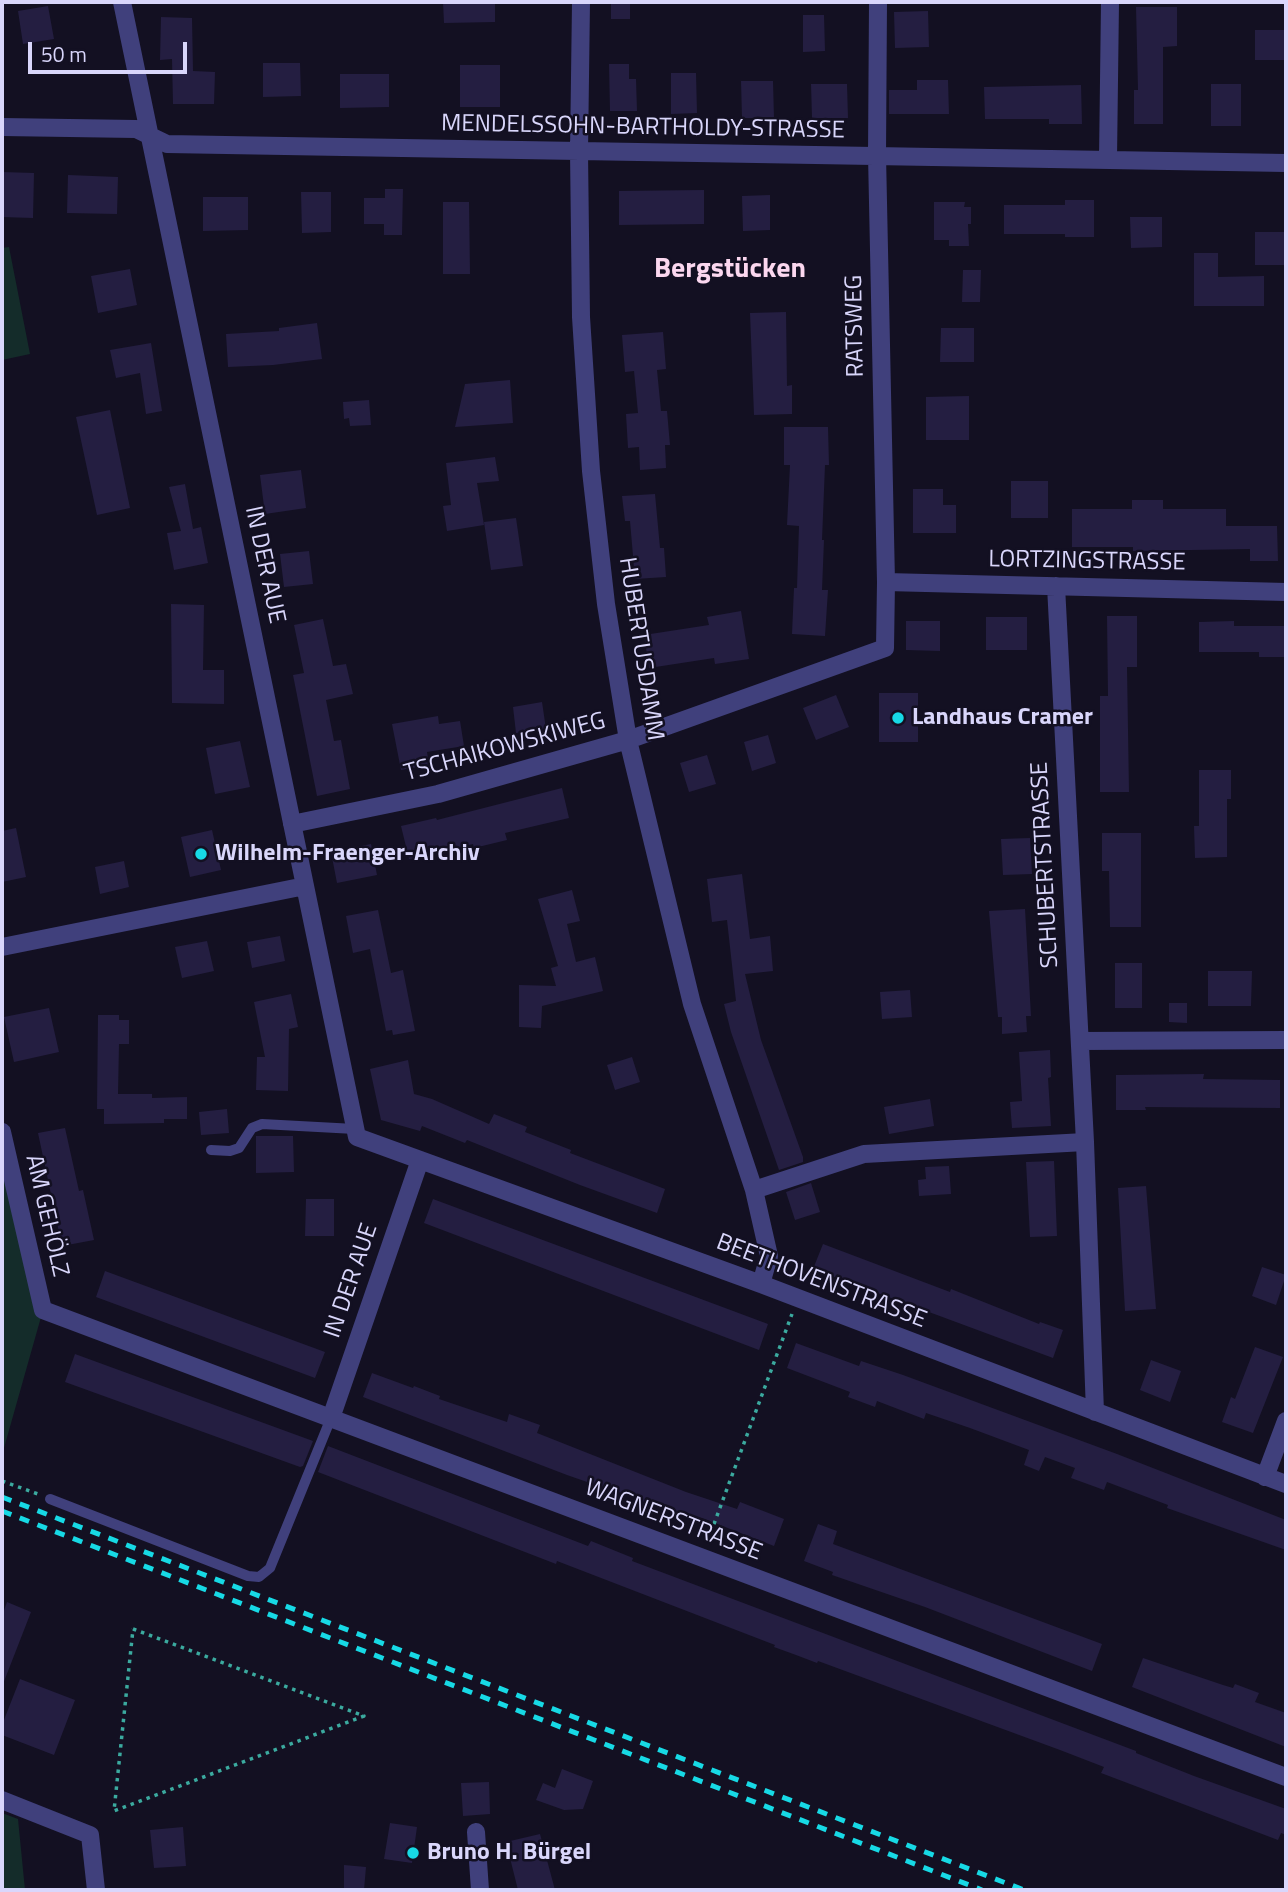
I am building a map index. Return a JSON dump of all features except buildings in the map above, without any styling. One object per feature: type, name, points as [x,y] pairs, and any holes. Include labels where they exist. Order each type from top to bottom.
[{"type":"street","name":"IN DER AUE","points":[[122,2],[356,1133]]},
{"type":"street","name":"HUBERTUSDAMM","points":[[581,2],[581,317],[591,471],[606,604],[628,740],[692,1004],[754,1190],[769,1256],[761,1284]]},
{"type":"street","name":"RATSWEG","points":[[878,2],[877,155],[885,648]]},
{"type":"street","points":[[1108,159],[1110,2]]},
{"type":"street","name":"MENDELSSOHN-BARTHOLDY-STRASSE","points":[[2,127],[136,129],[167,144],[1286,163]]},
{"type":"street","name":"LORTZINGSTRASSE","points":[[886,582],[1286,592]]},
{"type":"street","name":"SCHUBERTSTRASSE","points":[[1056,586],[1080,1041],[1095,1412]]},
{"type":"street","name":"TSCHAIKOWSKIWEG","points":[[292,824],[438,794],[628,740],[885,648]]},
{"type":"street","points":[[2,947],[305,886]]},
{"type":"street","points":[[1080,1041],[1286,1040]]},
{"type":"street","name":"AM GEHÖLZ","points":[[2,1132],[43,1310]]},
{"type":"street","name":"BEETHOVENSTRASSE","points":[[356,1133],[420,1160],[761,1284],[1286,1485]]},
{"type":"street","points":[[754,1190],[864,1154],[1084,1142]]},
{"type":"street","name":"IN DER AUE","points":[[331,1419],[420,1160]]},
{"type":"street","name":"WAGNERSTRASSE","points":[[43,1310],[1286,1777]]},
{"type":"street","points":[[1265,1476],[1286,1421]]},
{"type":"street","points":[[2,1800],[90,1835],[96,1890]]},
{"type":"street","points":[[476,1832],[480,1890]]},
{"type":"lane","points":[[211,1150],[230,1151],[239,1147],[252,1128],[262,1124],[356,1133]]},
{"type":"lane","points":[[50,1499],[248,1576],[259,1577],[270,1568],[331,1419]]},
{"type":"path","points":[[702,1558],[798,1299]]},
{"type":"path","points":[[2,1481],[50,1499]]},
{"type":"path","points":[[133,1629],[364,1716],[314,1735],[114,1811],[133,1629]]},
{"type":"green space","points":[[9,247],[30,354],[2,360],[2,248]]},
{"type":"green space","points":[[2,1132],[43,1310],[2,1455]]},
{"type":"green space","points":[[2,1813],[18,1819],[25,1890],[2,1890]]},
{"type":"railway","points":[[2,1497],[1024,1890]]},
{"type":"railway","points":[[2,1511],[982,1890]]},
{"type":"place","name":"Landhaus Cramer","points":[[898,718]]},
{"type":"place","name":"Wilhelm-Fraenger-Archiv","points":[[201,854]]},
{"type":"place","name":"Bruno H. Bürgel","points":[[413,1853]]},
{"type":"district","name":"Bergstücken","points":[[730,270]]}]
